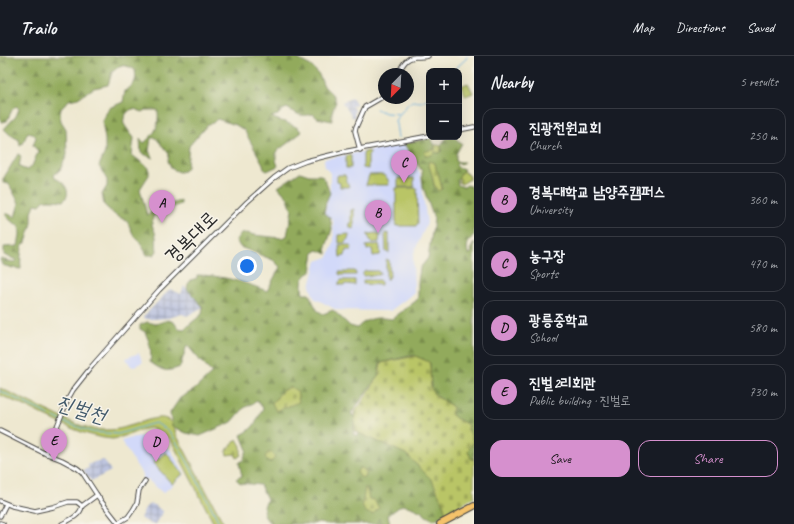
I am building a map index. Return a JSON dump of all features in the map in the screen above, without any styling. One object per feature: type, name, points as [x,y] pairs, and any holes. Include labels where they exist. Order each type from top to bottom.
[{"type":"highway","points":[[440,524],[474,506]]},
{"type":"highway","points":[[448,524],[474,510]]},
{"type":"street","points":[[401,68],[407,59],[412,57],[428,56]]},
{"type":"street","points":[[360,150],[355,131],[358,122],[365,107],[378,99]]},
{"type":"street","points":[[462,129],[474,126]]},
{"type":"street","name":"경복대로","points":[[46,454],[68,399],[78,383],[158,290],[247,202],[274,178],[288,168],[306,160],[426,137]]},
{"type":"street","points":[[0,431],[77,468],[82,472],[96,495],[119,523],[128,517],[135,507],[139,490],[145,481]]},
{"type":"street","points":[[62,524],[79,513],[82,506],[96,495]]},
{"type":"street","points":[[0,501],[19,508],[35,510],[44,510],[68,502],[79,503],[82,506]]},
{"type":"street","points":[[0,516],[6,504]]},
{"type":"shaded area","points":[[352,97],[356,104],[352,106],[355,111],[355,116],[353,118],[342,102]]},
{"type":"shaded area","points":[[404,145],[420,173],[427,223],[413,255],[414,293],[390,311],[337,310],[314,298],[310,286],[317,261],[328,257],[334,243],[333,220],[325,213],[330,193],[330,173],[325,167],[324,159]]},
{"type":"shaded area","points":[[184,286],[203,307],[187,316],[182,314],[169,318],[154,319],[146,319],[143,317],[170,289],[181,294]]},
{"type":"shaded area","points":[[139,353],[143,362],[132,367],[126,358]]},
{"type":"shaded area","points":[[144,436],[152,438],[170,449],[185,474],[163,493],[148,480],[143,479],[142,474],[121,441]]},
{"type":"shaded area","points":[[104,460],[111,471],[91,481],[83,470],[89,468],[88,465],[94,462]]},
{"type":"shaded area","points":[[151,504],[155,505],[163,512],[155,524],[151,524],[140,518],[145,508]]},
{"type":"green space","points":[[0,56],[292,56],[311,66],[318,73],[324,86],[332,94],[336,102],[332,113],[332,121],[317,118],[313,114],[300,115],[287,108],[282,110],[278,115],[271,117],[291,125],[302,132],[276,152],[278,166],[267,171],[264,169],[263,164],[244,130],[236,125],[217,119],[213,123],[208,124],[189,146],[187,167],[184,171],[179,172],[172,169],[168,161],[169,154],[156,138],[151,138],[149,151],[153,158],[141,153],[140,138],[144,143],[156,129],[158,110],[145,110],[142,112],[133,109],[129,111],[124,117],[124,124],[134,138],[132,155],[149,168],[149,175],[140,189],[147,215],[181,200],[181,204],[154,215],[152,225],[156,239],[157,251],[154,255],[147,255],[140,242],[134,236],[127,221],[115,215],[104,205],[102,194],[107,186],[107,180],[99,166],[105,152],[105,139],[102,121],[109,108],[123,102],[125,91],[133,85],[136,78],[135,70],[121,65],[112,72],[108,85],[94,88],[78,98],[69,100],[61,109],[61,121],[66,129],[67,155],[60,170],[54,175],[55,178],[66,187],[67,196],[63,201],[45,200],[40,205],[35,204],[32,213],[32,223],[26,243],[23,244],[22,247],[21,269],[13,268],[2,265],[0,259],[14,262],[16,260],[4,255],[4,247],[18,246],[20,234],[19,226],[6,216],[6,213],[15,217],[19,203],[9,184],[3,183],[3,179],[18,154],[21,156],[19,167],[27,170],[32,166],[38,152],[33,145],[36,137],[33,134],[28,132],[23,143],[20,145],[19,140],[4,129],[16,116],[19,109],[16,106],[12,110],[7,121],[1,122]]},
{"type":"green space","points":[[468,83],[473,93],[466,96],[462,86]]},
{"type":"green space","points":[[426,139],[431,140],[435,145],[435,152],[441,152],[441,145],[445,140],[457,140],[462,143],[456,154],[456,161],[464,162],[463,164],[460,164],[458,162],[456,165],[460,169],[464,169],[457,180],[458,185],[464,187],[467,185],[470,186],[474,191],[474,235],[467,247],[469,255],[472,252],[470,250],[474,243],[474,459],[471,459],[468,451],[467,424],[452,415],[453,407],[432,393],[430,363],[414,355],[380,363],[378,376],[351,412],[355,417],[353,434],[358,436],[359,432],[406,454],[432,480],[443,503],[446,514],[434,520],[422,512],[402,505],[388,515],[390,524],[325,524],[319,522],[313,524],[271,524],[265,518],[263,512],[267,499],[260,485],[240,483],[236,479],[242,476],[239,463],[243,460],[247,450],[241,435],[252,427],[257,421],[263,408],[257,401],[244,408],[232,422],[200,436],[186,433],[172,426],[170,413],[180,398],[194,390],[212,373],[187,345],[180,367],[171,370],[164,370],[154,365],[150,362],[151,350],[145,332],[140,329],[140,325],[147,322],[156,324],[168,320],[174,322],[178,328],[184,329],[202,314],[203,307],[187,289],[188,284],[191,280],[197,278],[197,275],[215,276],[267,291],[280,267],[273,260],[240,247],[236,240],[240,234],[247,233],[281,238],[287,236],[292,210],[288,198],[278,187],[300,172],[309,175],[321,175],[324,179],[330,193],[326,202],[324,213],[330,217],[332,229],[326,247],[327,254],[318,250],[314,252],[311,272],[305,276],[302,281],[303,294],[309,294],[317,310],[323,314],[333,310],[350,326],[357,328],[369,320],[382,318],[392,319],[417,300],[420,268],[428,258],[434,219],[423,187],[422,171],[404,144]],"holes":[[[428,162],[435,163],[438,172],[442,189],[434,186]]]},
{"type":"green space","points":[[435,145],[441,145],[441,152],[435,152],[426,156],[424,152],[435,150]]},
{"type":"green space","points":[[368,151],[371,153],[368,155],[368,169],[363,168],[363,153]]},
{"type":"green space","points":[[347,155],[351,156],[351,168],[346,168]]},
{"type":"green space","points":[[430,161],[435,163],[438,172],[442,189],[438,191],[434,185],[432,173],[428,164]]},
{"type":"green space","points":[[463,171],[470,176],[470,179],[462,184],[459,183],[459,176]]},
{"type":"green space","points":[[338,175],[345,175],[349,187],[340,187],[340,183],[337,182]]},
{"type":"green space","points":[[369,175],[385,176],[389,185],[366,185]]},
{"type":"green space","points":[[398,178],[414,178],[414,187],[398,187]]},
{"type":"green space","points":[[396,188],[417,188],[418,223],[416,226],[396,226]]},
{"type":"green space","points":[[354,209],[354,229],[350,228],[349,224],[351,224],[351,210]]},
{"type":"green space","points":[[376,233],[380,235],[379,242],[372,243],[368,234]]},
{"type":"green space","points":[[385,233],[389,234],[389,253],[386,252]]},
{"type":"green space","points":[[349,234],[346,243],[339,243],[339,235]]},
{"type":"green space","points":[[379,244],[380,255],[373,256],[372,249],[367,250],[366,246]]},
{"type":"green space","points":[[339,245],[348,245],[352,247],[351,250],[346,250],[345,256],[340,257]]},
{"type":"green space","points":[[386,260],[389,260],[390,277],[388,277],[388,279],[386,279]]},
{"type":"green space","points":[[355,271],[356,275],[339,274],[339,272]]},
{"type":"green space","points":[[365,271],[378,271],[381,273],[379,275],[363,276]]},
{"type":"green space","points":[[341,280],[355,280],[355,285],[339,285]]},
{"type":"green space","points":[[363,280],[379,280],[381,285],[363,284]]},
{"type":"green space","points":[[415,356],[429,362],[432,391],[438,398],[453,407],[452,415],[467,424],[473,442],[468,451],[471,459],[474,459],[474,497],[446,514],[443,503],[432,480],[406,454],[354,431],[354,412],[378,377],[381,363]]},
{"type":"green space","points":[[291,387],[297,391],[299,402],[276,411],[272,403],[283,390]]},
{"type":"green space","points":[[0,388],[71,422],[97,430],[117,429],[157,418],[169,420],[224,524],[214,524],[171,440],[158,430],[153,428],[143,429],[114,439],[93,436],[65,426],[0,395]]},
{"type":"green space","points":[[237,439],[241,446],[241,455],[237,458],[235,454],[227,455],[226,451]]},
{"type":"green space","points":[[166,452],[183,474],[172,484],[153,463]]},
{"type":"green space","points":[[268,453],[272,453],[274,457],[272,461],[268,461],[266,459],[266,455]]},
{"type":"green space","points":[[360,467],[366,471],[365,478],[360,477],[357,472]]},
{"type":"green space","points":[[365,487],[369,499],[374,500],[379,508],[373,514],[368,513],[363,508]]},
{"type":"waterway","points":[[457,68],[467,56]]},
{"type":"waterway","points":[[376,109],[386,113],[400,114],[412,101],[421,102],[426,100]]},
{"type":"waterway","points":[[398,138],[395,121],[399,115]]},
{"type":"waterway","name":"진벌천","points":[[0,391],[64,422],[92,432],[118,434],[155,423],[161,426],[169,431],[175,440],[220,524]]},
{"type":"place","name":"농구장","points":[[404,183]]},
{"type":"place","name":"진광전원교회","points":[[162,223]]},
{"type":"place","name":"경복대학교 남양주캠퍼스","points":[[378,233]]},
{"type":"place","name":"진벌2리회관","points":[[54,461]]},
{"type":"place","name":"광릉중학교","points":[[156,462]]}]
